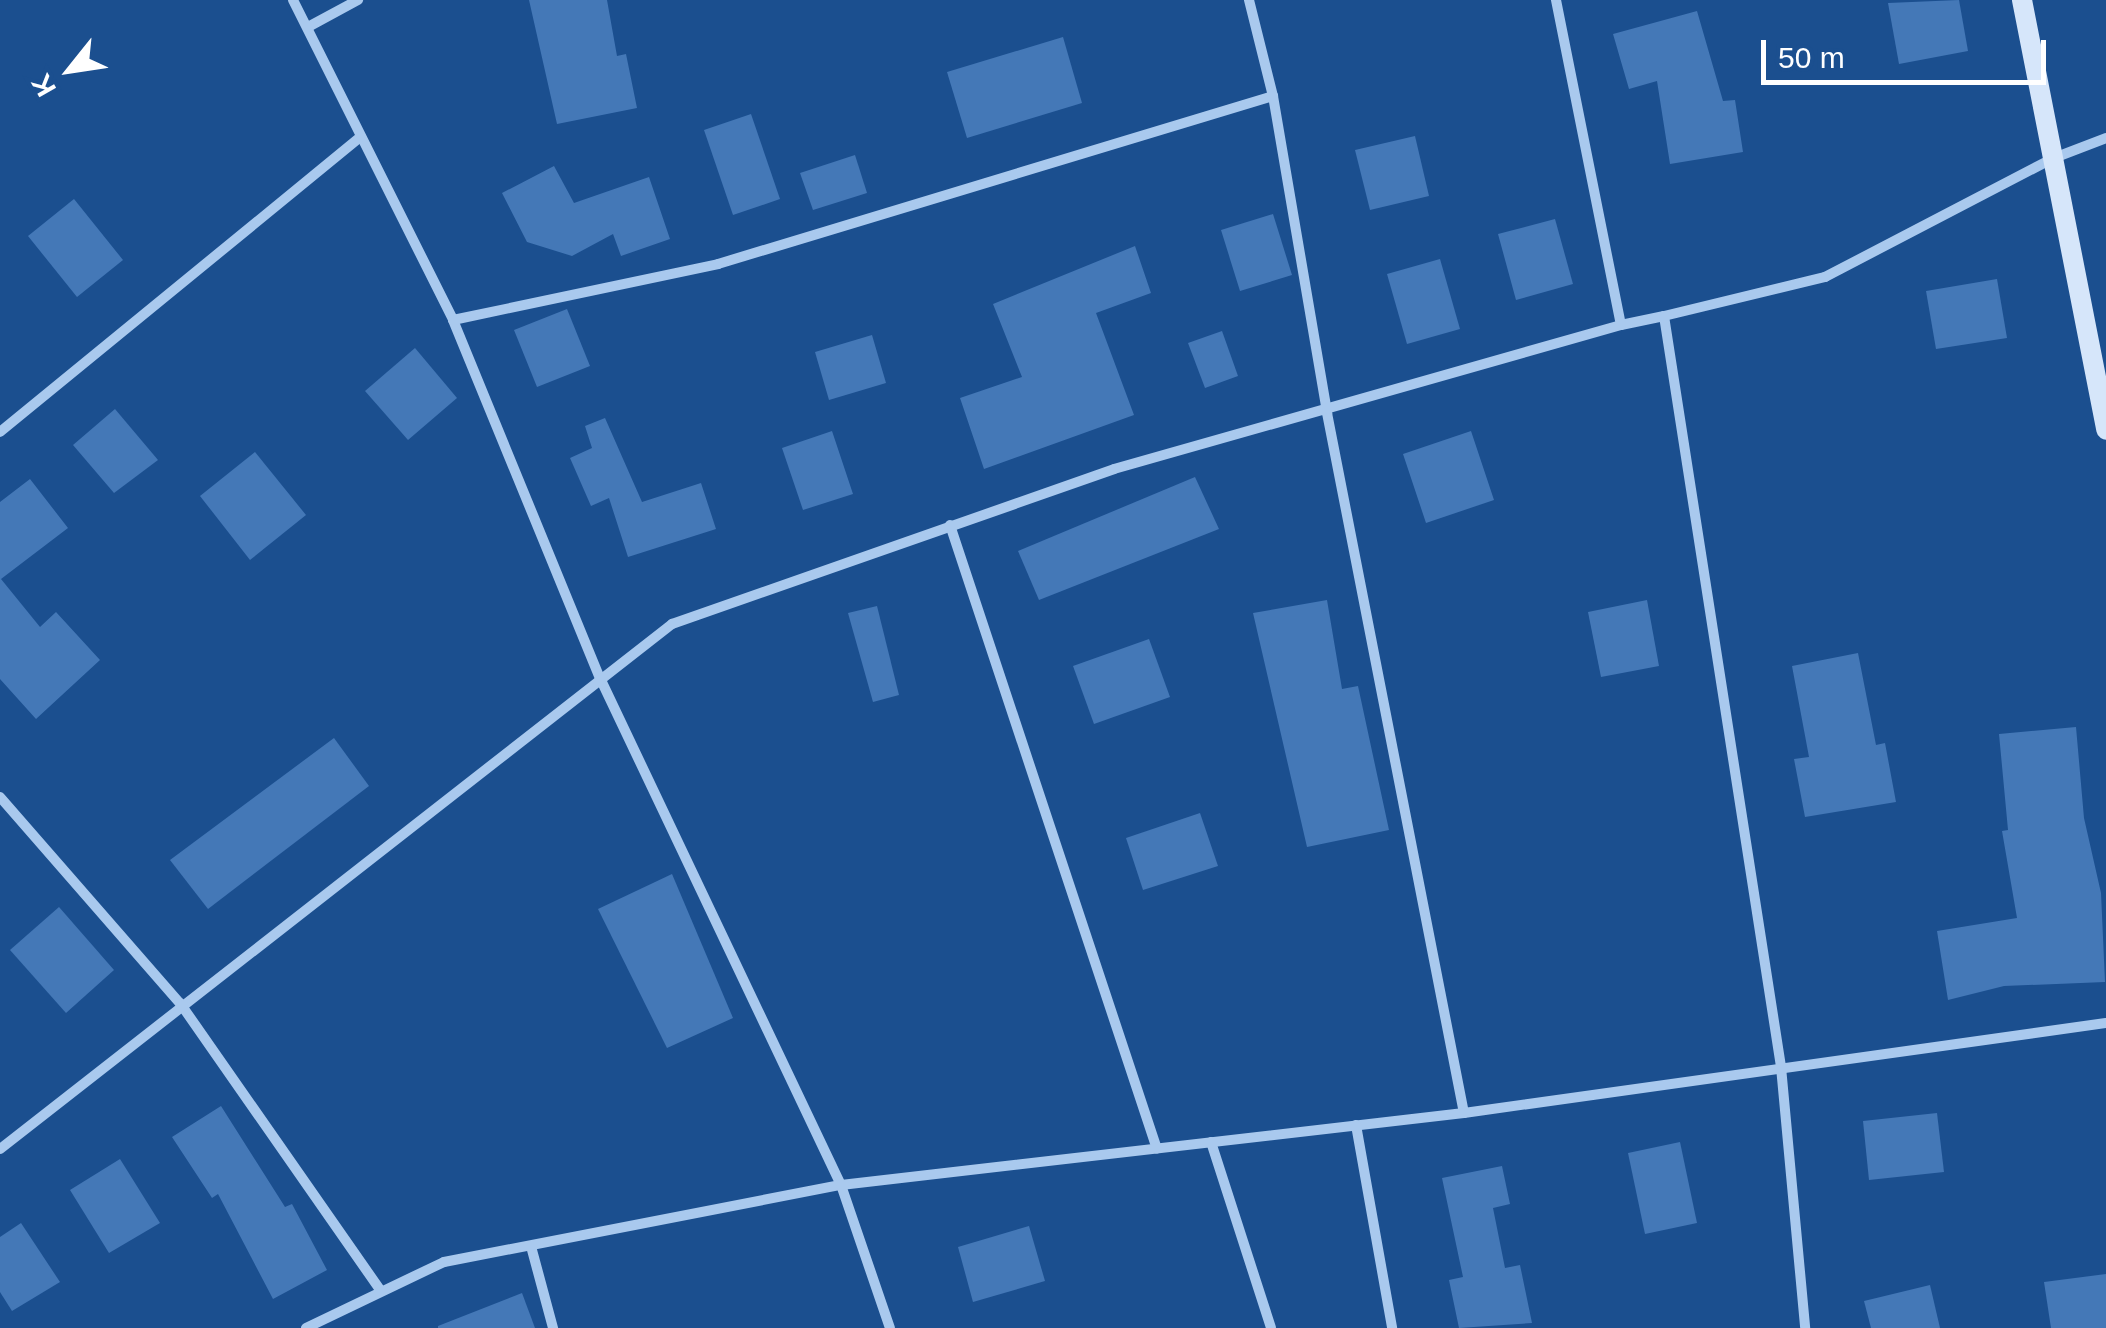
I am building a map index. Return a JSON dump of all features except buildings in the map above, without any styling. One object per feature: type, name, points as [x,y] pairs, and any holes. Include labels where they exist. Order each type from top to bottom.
[{"type":"street","points":[[293,0],[453,320],[600,678],[842,1185],[890,1328]]},
{"type":"street","points":[[308,27],[358,0]]},
{"type":"street","points":[[1249,0],[1273,96],[1326,413],[1464,1113]]},
{"type":"street","points":[[1556,0],[1621,325]]},
{"type":"street","points":[[2022,0],[2106,430]]},
{"type":"street","points":[[453,320],[718,264],[1273,96]]},
{"type":"street","points":[[0,432],[360,137]]},
{"type":"street","points":[[0,1149],[180,1003],[672,624],[1114,469],[1326,413],[1621,325],[1825,277],[2054,158],[2106,138]]},
{"type":"street","points":[[1664,316],[1781,1068],[1806,1328]]},
{"type":"street","points":[[950,525],[1157,1148]]},
{"type":"street","points":[[0,797],[180,1003],[379,1288]]},
{"type":"street","points":[[306,1328],[379,1288],[444,1262],[532,1250],[842,1185],[1464,1113],[2106,1022]]},
{"type":"street","points":[[1356,1126],[1392,1328]]},
{"type":"street","points":[[1211,1142],[1271,1328]]},
{"type":"street","points":[[532,1250],[554,1328]]}]
